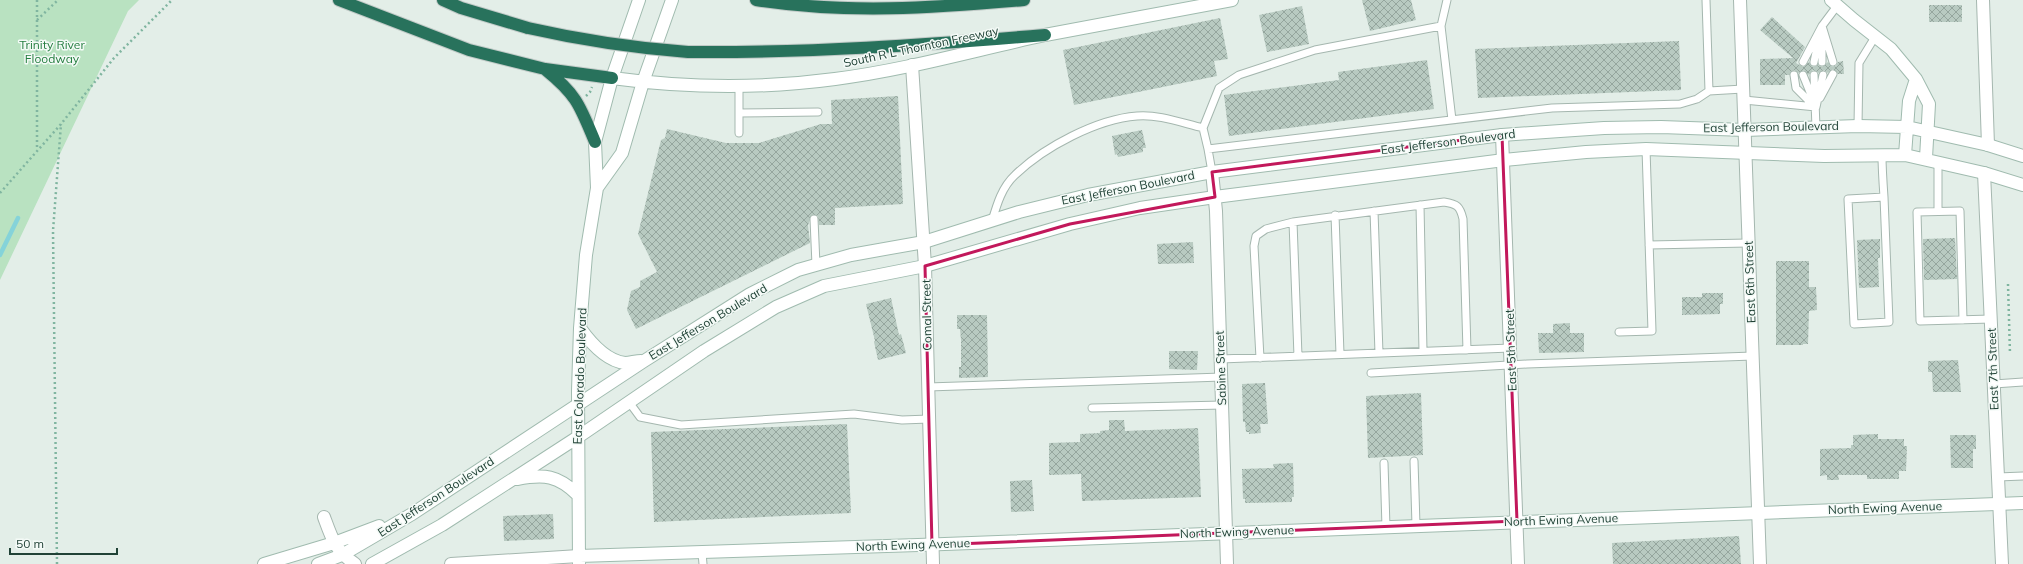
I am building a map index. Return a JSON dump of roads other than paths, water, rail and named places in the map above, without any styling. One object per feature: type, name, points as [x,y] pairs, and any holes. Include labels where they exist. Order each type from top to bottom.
[{"type":"highway","points":[[339,0],[469,50],[545,69],[612,78]]},
{"type":"highway","points":[[443,0],[461,8],[528,28],[629,47],[688,52],[740,52],[872,47],[1045,36]]},
{"type":"highway","points":[[756,0],[842,8],[895,9],[1024,0]]},
{"type":"highway","points":[[545,69],[565,85],[578,102],[595,142]]},
{"type":"street","name":"East Colorado Boulevard","points":[[579,560],[578,404],[580,328],[586,255],[597,188],[595,142],[612,78],[639,0]]},
{"type":"street","name":"East Colorado Boulevard","points":[[597,188],[622,153],[643,82],[672,0]]},
{"type":"street","name":"South R L Thornton Freeway","points":[[612,78],[643,82],[739,86],[759,86],[835,79],[912,65],[1045,36],[1232,0]]},
{"type":"street","name":"East 6th Street","points":[[1740,0],[1760,564]]},
{"type":"street","points":[[1983,0],[1988,145]]},
{"type":"street","points":[[1834,3],[1891,49],[1916,79],[1929,104],[1929,132],[1932,160]]},
{"type":"street","name":"Comal Street","points":[[912,65],[924,242],[933,564]]},
{"type":"street","points":[[1905,155],[1909,101],[1916,79]]},
{"type":"street","name":"East Jefferson Boulevard","points":[[318,564],[342,554],[412,514],[644,360],[750,294],[798,270],[851,255],[924,242],[1088,194],[1212,172],[1502,135],[1604,128],[1661,127],[1745,130],[1858,126],[1907,126],[1988,145],[2023,156]]},
{"type":"street","name":"East 5th Street","points":[[1502,135],[1512,365],[1518,564]]},
{"type":"street","name":"East Jefferson Boulevard","points":[[372,564],[442,525],[578,437],[704,351],[776,307],[824,286],[925,266],[1070,224],[1140,208],[1215,197],[1504,160],[1586,152],[1646,149],[1824,156],[1905,155],[1984,173],[2023,185]]},
{"type":"street","name":"Sabine Street","points":[[1212,172],[1215,197],[1222,377],[1227,564]]},
{"type":"street","name":"East 7th Street","points":[[1984,173],[2002,564]]},
{"type":"street","points":[[580,328],[589,340],[614,359],[625,363],[644,360]]},
{"type":"street","points":[[511,480],[532,476],[552,478],[567,484],[578,495]]},
{"type":"street","name":"North Ewing Avenue","points":[[451,564],[579,560],[702,559],[932,545],[1386,526],[2023,503]]},
{"type":"street","points":[[264,564],[334,543],[412,514]]},
{"type":"street","points":[[324,517],[334,543],[342,554],[355,564]]},
{"type":"lane","points":[[1447,0],[1441,26],[1452,120]]},
{"type":"lane","points":[[1706,0],[1709,91]]},
{"type":"lane","points":[[1803,62],[1834,3]]},
{"type":"lane","points":[[1212,172],[1203,128],[1220,88],[1238,75],[1315,50],[1441,26]]},
{"type":"lane","points":[[1822,26],[1833,62]]},
{"type":"lane","points":[[1822,26],[1822,62]]},
{"type":"lane","points":[[1814,62],[1822,26]]},
{"type":"lane","points":[[1858,126],[1859,63],[1875,37]]},
{"type":"lane","points":[[1816,107],[1833,74]]},
{"type":"lane","points":[[1794,75],[1796,88],[1816,107]]},
{"type":"lane","points":[[1803,75],[1816,107]]},
{"type":"lane","points":[[1814,75],[1816,128]]},
{"type":"lane","points":[[1816,107],[1823,75]]},
{"type":"lane","points":[[739,86],[740,133]]},
{"type":"lane","points":[[1208,148],[1552,108],[1680,104],[1697,99],[1709,91],[1744,94],[1816,107]]},
{"type":"lane","points":[[739,113],[818,112]]},
{"type":"lane","points":[[992,221],[1001,194],[1014,175],[1047,151],[1104,121],[1138,115],[1160,118],[1203,128]]},
{"type":"lane","points":[[1619,332],[1652,331],[1646,149]]},
{"type":"lane","points":[[1882,155],[1884,197],[1889,322],[1854,324],[1848,199],[1884,197]]},
{"type":"lane","points":[[1932,160],[1938,211]]},
{"type":"lane","points":[[1260,358],[1254,246],[1256,236],[1266,229],[1293,222],[1335,215],[1444,202],[1455,204],[1461,209],[1464,219],[1467,350]]},
{"type":"lane","points":[[1420,205],[1423,351]]},
{"type":"lane","points":[[1374,211],[1380,353]]},
{"type":"lane","points":[[1963,320],[1960,211],[1917,212],[1920,321],[1963,320],[1991,319]]},
{"type":"lane","points":[[1335,215],[1340,354]]},
{"type":"lane","points":[[814,219],[816,265]]},
{"type":"lane","points":[[1293,222],[1298,356]]},
{"type":"lane","points":[[1649,246],[1748,243]]},
{"type":"lane","points":[[1221,359],[1511,348]]},
{"type":"lane","points":[[1371,373],[1512,365],[1753,356]]},
{"type":"lane","points":[[928,387],[1222,377]]},
{"type":"lane","points":[[1994,384],[2023,382]]},
{"type":"lane","points":[[630,402],[640,417],[681,424],[854,414],[902,420],[929,419]]},
{"type":"lane","points":[[1092,408],[1223,405]]},
{"type":"lane","points":[[1414,461],[1416,525]]},
{"type":"lane","points":[[1384,463],[1386,526]]},
{"type":"lane","points":[[1998,477],[2023,476]]},
{"type":"waterway","points":[[0,255],[18,218]]},
{"type":"park label","name":"Trinity River Floodway","points":[[52,52]]}]
